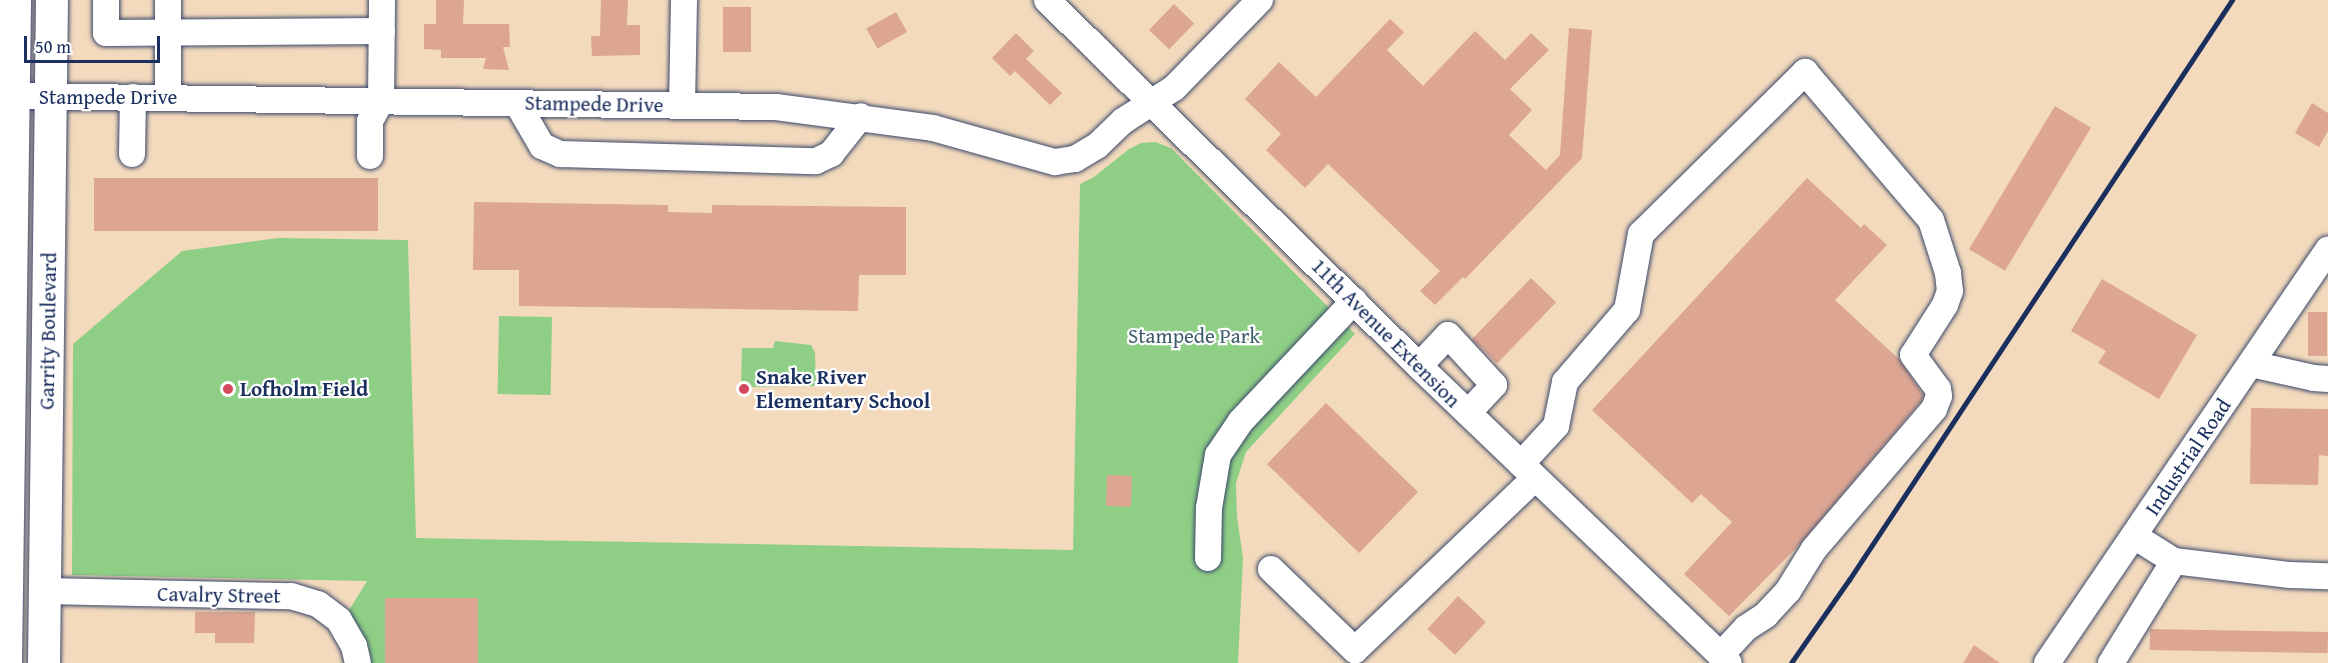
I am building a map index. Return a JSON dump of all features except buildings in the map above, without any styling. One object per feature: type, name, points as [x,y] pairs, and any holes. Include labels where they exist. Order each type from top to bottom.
[{"type":"main road","name":"Garrity Boulevard","points":[[6,663],[3,591],[15,0]]},
{"type":"main road","name":"Garrity Boulevard","points":[[44,663],[52,0]]},
{"type":"main road","points":[[3,591],[45,591]]},
{"type":"street","points":[[106,0],[106,33],[382,31]]},
{"type":"street","points":[[168,0],[168,97]]},
{"type":"street","points":[[370,156],[370,121],[381,101],[382,0]]},
{"type":"street","points":[[682,105],[684,0]]},
{"type":"street","name":"11th Avenue Extension","points":[[1047,0],[1150,104],[1419,366],[1725,659]]},
{"type":"street","name":"Stampede Drive","points":[[14,96],[776,107],[861,116],[933,128],[1055,162],[1075,159],[1097,146],[1122,122],[1174,88],[1260,0]]},
{"type":"street","points":[[1271,569],[1355,650],[1528,471],[1556,426],[1565,382],[1627,309],[1641,234],[1805,72],[1931,220],[1948,273],[1950,291],[1945,305],[1912,355],[1938,389],[1939,396],[1934,409],[1814,549],[1788,591],[1766,615],[1746,628],[1725,659]]},
{"type":"street","points":[[132,154],[133,97]]},
{"type":"street","points":[[517,103],[542,146],[560,154],[816,161],[831,154],[861,116]]},
{"type":"street","name":"Industrial Road","points":[[2047,663],[2328,250]]},
{"type":"street","points":[[1208,558],[1209,508],[1218,455],[1241,421],[1354,301]]},
{"type":"street","points":[[1419,366],[1448,335],[1494,385],[1468,413]]},
{"type":"street","points":[[2251,364],[2328,379]]},
{"type":"street","points":[[2134,536],[2174,561],[2328,576]]},
{"type":"street","points":[[2111,663],[2174,561]]},
{"type":"street","name":"Cavalry Street","points":[[45,591],[291,596],[318,604],[339,620],[354,646],[358,663]]},
{"type":"green space","name":"Stampede Park","points":[[1155,142],[1171,148],[1355,334],[1246,452],[1236,483],[1237,517],[1243,558],[1238,663],[371,663],[368,644],[348,612],[367,581],[72,575],[73,344],[182,251],[278,238],[408,240],[416,538],[1073,550],[1080,184],[1094,177],[1129,149],[1141,143]]},
{"type":"green space","points":[[499,316],[552,317],[551,395],[498,394]]},
{"type":"green space","points":[[775,341],[811,345],[815,353],[816,386],[741,387],[742,348],[773,348]]},
{"type":"railway","points":[[1791,663],[1849,580],[2232,0]]},
{"type":"place","name":"Lofholm Field","points":[[228,389]]},
{"type":"place","name":"Snake River Elementary School","points":[[744,389]]}]
